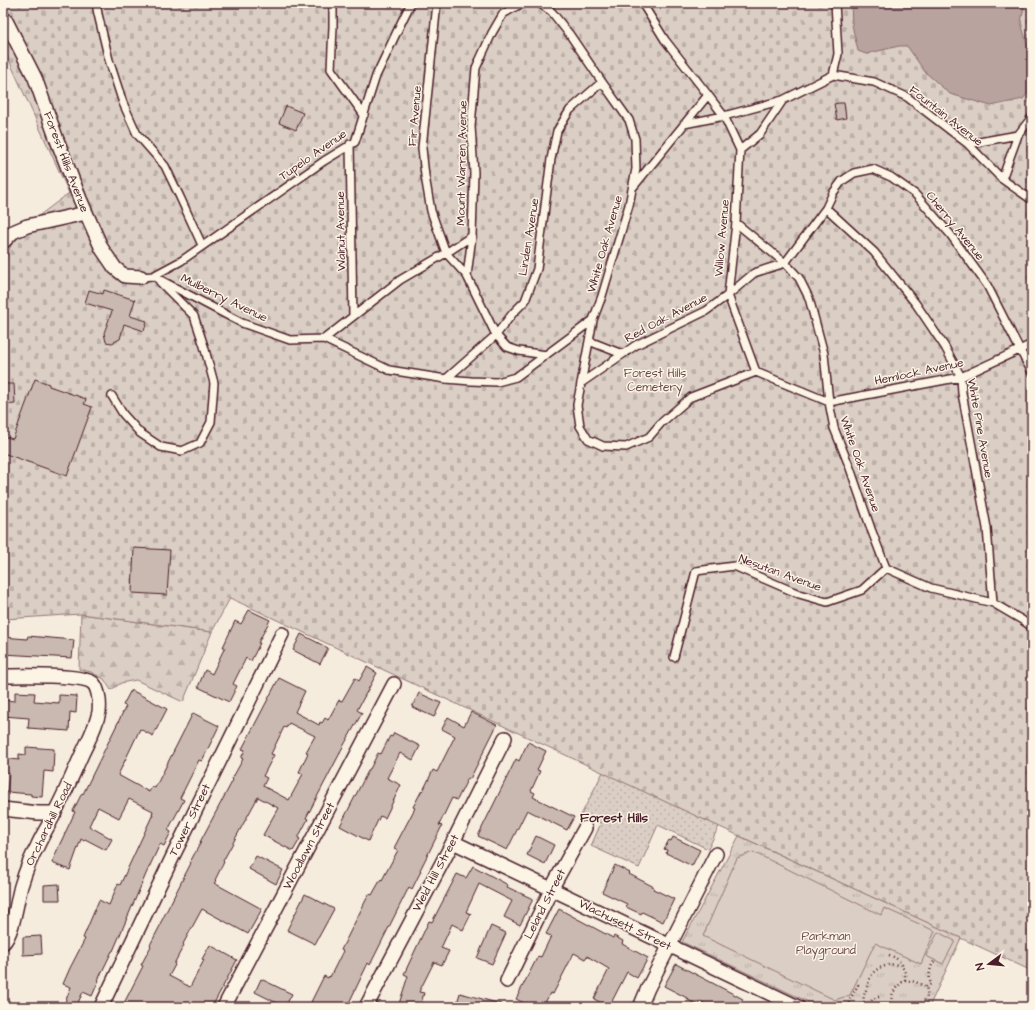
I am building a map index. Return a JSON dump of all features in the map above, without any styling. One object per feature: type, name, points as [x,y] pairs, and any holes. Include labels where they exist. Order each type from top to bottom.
[{"type":"street","name":"Forest Hills Avenue","points":[[3,18],[6,21],[35,78],[57,140],[102,249],[115,268],[126,276],[147,276]]},
{"type":"street","points":[[3,242],[13,232],[27,226],[86,213]]},
{"type":"street","name":"Tower Street","points":[[101,1007],[282,634]]},
{"type":"street","name":"Orchardhill Road","points":[[3,676],[84,679],[92,683],[97,689],[99,700],[99,712],[94,728],[55,813],[36,847],[22,884],[11,929],[7,940],[3,943]]},
{"type":"street","name":"Woodlawn Street","points":[[224,1007],[394,684]]},
{"type":"street","name":"Weld Hill Street","points":[[366,1007],[453,842],[505,738]]},
{"type":"street","points":[[3,810],[55,813]]},
{"type":"street","name":"Leland Street","points":[[507,981],[552,890],[586,828]]},
{"type":"street","name":"Wachusett Street","points":[[453,842],[798,1007]]},
{"type":"street","points":[[640,1007],[648,988],[716,854]]},
{"type":"lane","points":[[96,3],[109,60],[123,103],[137,134],[165,166],[202,245]]},
{"type":"lane","points":[[334,3],[331,69],[364,115]]},
{"type":"lane","name":"Tupelo Avenue","points":[[147,276],[181,261],[324,161],[355,142],[376,76],[411,3]]},
{"type":"lane","name":"Fir Avenue","points":[[437,3],[422,148],[431,210],[446,254]]},
{"type":"lane","name":"Mount Warren Avenue","points":[[324,339],[400,280],[446,254],[472,236],[474,173],[471,126],[476,68],[502,14],[525,3]]},
{"type":"lane","points":[[539,3],[551,11],[570,35],[602,82]]},
{"type":"lane","name":"Willow Avenue","points":[[642,3],[665,40],[724,116],[740,150],[736,223],[728,295],[756,372]]},
{"type":"lane","points":[[684,124],[724,116],[783,100],[833,75],[838,54],[835,3]]},
{"type":"lane","name":"Fountain Avenue","points":[[833,75],[874,82],[907,97],[968,144],[1002,178],[1032,200]]},
{"type":"lane","name":"White Oak Avenue","points":[[602,82],[629,120],[635,139],[636,169],[629,205],[602,296],[593,320],[577,405],[580,426],[588,439],[603,446],[626,447],[649,437],[661,423],[691,397],[756,372]]},
{"type":"lane","name":"Linden Avenue","points":[[446,379],[496,335],[513,313],[525,301],[532,286],[537,269],[551,159],[557,131],[570,110],[602,82]]},
{"type":"lane","name":"White Oak Avenue","points":[[633,187],[708,95]]},
{"type":"lane","points":[[740,150],[760,134],[783,100]]},
{"type":"lane","points":[[1002,178],[1018,134],[1032,117]]},
{"type":"lane","points":[[968,144],[1018,134]]},
{"type":"lane","name":"Walnut Avenue","points":[[350,144],[353,316]]},
{"type":"lane","name":"Cherry Avenue","points":[[826,208],[833,193],[842,181],[854,173],[873,169],[891,177],[915,194],[950,234],[987,285],[1032,372]]},
{"type":"lane","points":[[784,263],[826,208]]},
{"type":"lane","name":"White Pine Avenue","points":[[826,208],[874,252],[912,298],[945,347],[961,377],[962,393],[987,528],[993,603]]},
{"type":"lane","name":"White Oak Avenue","points":[[736,223],[784,263],[799,278],[809,298],[824,354],[829,402],[834,428],[886,568]]},
{"type":"lane","points":[[467,276],[472,236]]},
{"type":"lane","points":[[446,254],[467,276],[496,335],[506,347],[519,351],[546,354]]},
{"type":"lane","name":"Red Oak Avenue","points":[[581,383],[636,344],[706,311],[754,273],[784,263]]},
{"type":"lane","points":[[112,396],[123,414],[140,433],[161,447],[182,451],[200,443],[211,422],[214,384],[194,316],[147,276]]},
{"type":"lane","name":"Mulberry Avenue","points":[[147,276],[242,322],[290,340],[324,339],[389,370],[471,382],[497,382],[516,377],[593,320]]},
{"type":"lane","name":"Red Oak Avenue","points":[[589,341],[622,354]]},
{"type":"lane","name":"Hemlock Avenue","points":[[829,402],[961,377],[1032,344]]},
{"type":"lane","points":[[756,372],[829,402]]},
{"type":"lane","name":"Nesutan Avenue","points":[[674,657],[696,571],[734,566],[800,594],[827,602],[862,590],[886,568]]},
{"type":"lane","points":[[886,568],[931,588],[993,603],[1032,627]]},
{"type":"path","points":[[889,955],[895,957],[905,971],[905,980],[892,993],[891,1007]]},
{"type":"path","points":[[926,987],[931,984],[929,978],[932,963],[935,960]]},
{"type":"path","points":[[879,997],[872,999],[870,1003],[865,1005],[863,1002],[865,992],[874,972],[888,964],[897,964],[902,967]]},
{"type":"path","points":[[905,980],[916,982],[926,987],[928,993],[924,1002],[915,1007]]},
{"type":"path","points":[[850,1007],[849,1001],[858,985],[855,984]]},
{"type":"green space","name":"Forest Hills Cemetery","points":[[3,3],[1032,3],[1032,971],[230,598],[212,632],[81,614],[5,619],[3,615],[3,265],[16,233],[69,193],[3,47]]},
{"type":"green space","points":[[81,614],[212,632],[183,702],[136,680],[121,683],[111,690],[104,679],[91,672],[79,669]]},
{"type":"green space","points":[[603,772],[719,826],[708,849],[658,825],[639,868],[591,846],[601,823],[580,817]]},
{"type":"green space","name":"Parkman Playground","points":[[739,836],[961,938],[929,1007],[819,1007],[682,942]]},
{"type":"green space","name":"Parkman Playground","points":[[753,852],[881,915],[884,908],[935,931],[921,964],[875,943],[850,995],[835,1000],[703,936],[737,858]]},
{"type":"green space","points":[[938,932],[955,941],[943,964],[926,956]]},
{"type":"shaded area","points":[[851,3],[1025,3],[1021,22],[1032,58],[1032,88],[1023,99],[991,106],[950,94],[925,72],[907,46],[899,46],[866,54],[858,51],[852,25]]},
{"type":"building","points":[[844,103],[846,118],[837,120],[834,104]]},
{"type":"building","points":[[286,106],[303,113],[296,130],[279,123]]},
{"type":"building","points":[[89,290],[103,294],[104,290],[135,300],[130,316],[147,321],[144,331],[124,324],[120,339],[112,343],[106,342],[104,333],[112,311],[85,303]]},
{"type":"building","points":[[35,379],[49,384],[49,386],[86,399],[84,404],[92,407],[67,476],[3,453],[3,436],[13,439]]},
{"type":"building","points":[[3,384],[14,384],[15,404],[3,405]]},
{"type":"building","points":[[134,548],[170,550],[167,595],[132,593]]},
{"type":"building","points":[[249,610],[270,620],[258,643],[260,643],[251,661],[246,658],[233,684],[237,686],[229,702],[198,687],[205,670],[212,674],[235,621],[241,624]]},
{"type":"building","points":[[301,634],[328,648],[320,664],[293,650]]},
{"type":"building","points":[[28,636],[74,640],[72,658],[3,654],[3,637],[27,639]]},
{"type":"building","points":[[367,667],[377,673],[357,710],[362,713],[306,818],[308,819],[298,838],[300,839],[293,851],[263,835],[278,808],[258,797],[223,861],[224,862],[214,883],[262,909],[248,934],[202,909],[183,944],[184,945],[169,976],[190,987],[204,960],[202,959],[210,945],[237,960],[212,1007],[122,1007],[143,966],[141,965],[151,946],[150,945],[191,863],[190,862],[243,759],[241,758],[245,750],[242,749],[279,678],[305,691],[295,712],[319,725],[325,718],[328,720],[339,700],[342,701],[355,678],[359,681]],"holes":[[[289,723],[315,736],[306,752],[308,753],[299,772],[303,774],[289,800],[263,786],[267,778],[263,776],[274,755],[271,754],[284,727],[286,728]]]},
{"type":"building","points":[[131,690],[167,709],[153,736],[140,729],[118,775],[149,792],[152,786],[155,788],[193,713],[219,726],[202,761],[199,760],[180,798],[184,800],[168,830],[171,832],[164,846],[160,844],[92,996],[83,992],[76,1007],[63,1007],[71,987],[63,984],[85,939],[83,938],[99,900],[109,905],[153,814],[153,811],[129,799],[119,818],[98,807],[89,826],[112,839],[106,850],[85,839],[84,841],[81,839],[70,870],[52,863],[75,812],[73,811],[82,793],[83,794],[126,706],[123,705]]},
{"type":"building","points":[[15,692],[35,693],[34,701],[59,703],[59,695],[77,696],[76,713],[70,712],[69,731],[28,728],[29,718],[3,716],[3,700],[15,701]]},
{"type":"building","points":[[419,693],[441,703],[434,717],[412,707]]},
{"type":"building","points":[[471,712],[497,725],[470,779],[468,778],[457,800],[452,798],[439,825],[442,826],[412,889],[409,887],[370,965],[368,963],[347,1007],[311,1007],[313,1003],[311,1002],[324,976],[328,978],[329,976],[330,977],[343,951],[341,950],[369,894],[372,895],[381,879],[382,880],[398,850],[394,848],[415,808],[413,807],[422,790],[423,791],[433,770],[437,772],[455,736],[442,729],[448,717],[464,726]]},
{"type":"building","points":[[394,733],[420,746],[413,760],[400,753],[387,778],[401,785],[385,818],[380,816],[368,841],[340,826],[378,753],[381,754],[390,736],[392,737]]},
{"type":"building","points":[[528,742],[546,751],[537,770],[540,771],[531,791],[535,793],[533,797],[574,817],[567,830],[527,810],[507,850],[478,836],[516,759],[519,761]]},
{"type":"building","points":[[26,747],[54,749],[53,772],[44,771],[42,797],[31,796],[31,794],[7,792],[9,773],[3,772],[3,758],[19,760],[19,754],[26,755]]},
{"type":"building","points":[[536,836],[554,845],[545,864],[527,855]]},
{"type":"building","points":[[673,837],[700,850],[692,866],[666,853],[667,850],[664,849],[669,840],[671,841]]},
{"type":"building","points":[[256,856],[283,870],[276,884],[249,869]]},
{"type":"building","points":[[615,865],[654,887],[653,889],[674,899],[663,922],[642,912],[641,914],[626,907],[627,904],[602,892]]},
{"type":"building","points":[[473,866],[508,885],[507,887],[533,899],[520,925],[504,917],[512,901],[479,884],[466,912],[471,914],[463,930],[452,924],[441,948],[449,951],[442,965],[434,962],[419,992],[424,993],[420,1007],[398,1007],[408,976],[404,974],[429,921],[432,922],[457,874],[466,878]]},
{"type":"building","points":[[59,884],[60,900],[44,900],[44,885]]},
{"type":"building","points":[[305,894],[334,909],[315,944],[287,930]]},
{"type":"building","points":[[559,909],[613,938],[614,936],[623,941],[622,944],[648,958],[637,978],[627,972],[609,1007],[594,999],[609,969],[587,956],[585,959],[574,953],[553,994],[550,993],[543,1007],[532,1007],[516,999],[538,956],[541,957],[551,936],[546,934]]},
{"type":"building","points":[[491,926],[506,933],[492,964],[477,958]]},
{"type":"building","points":[[41,936],[42,954],[23,955],[23,937]]},
{"type":"building","points":[[676,964],[743,999],[739,1007],[711,1007],[700,1001],[698,1005],[664,986]]},
{"type":"building","points":[[261,979],[292,994],[285,1007],[255,992]]},
{"type":"building","points":[[460,993],[501,1004],[500,1007],[456,1007]]},
{"type":"district","name":"Forest Hills","points":[[614,818]]}]
